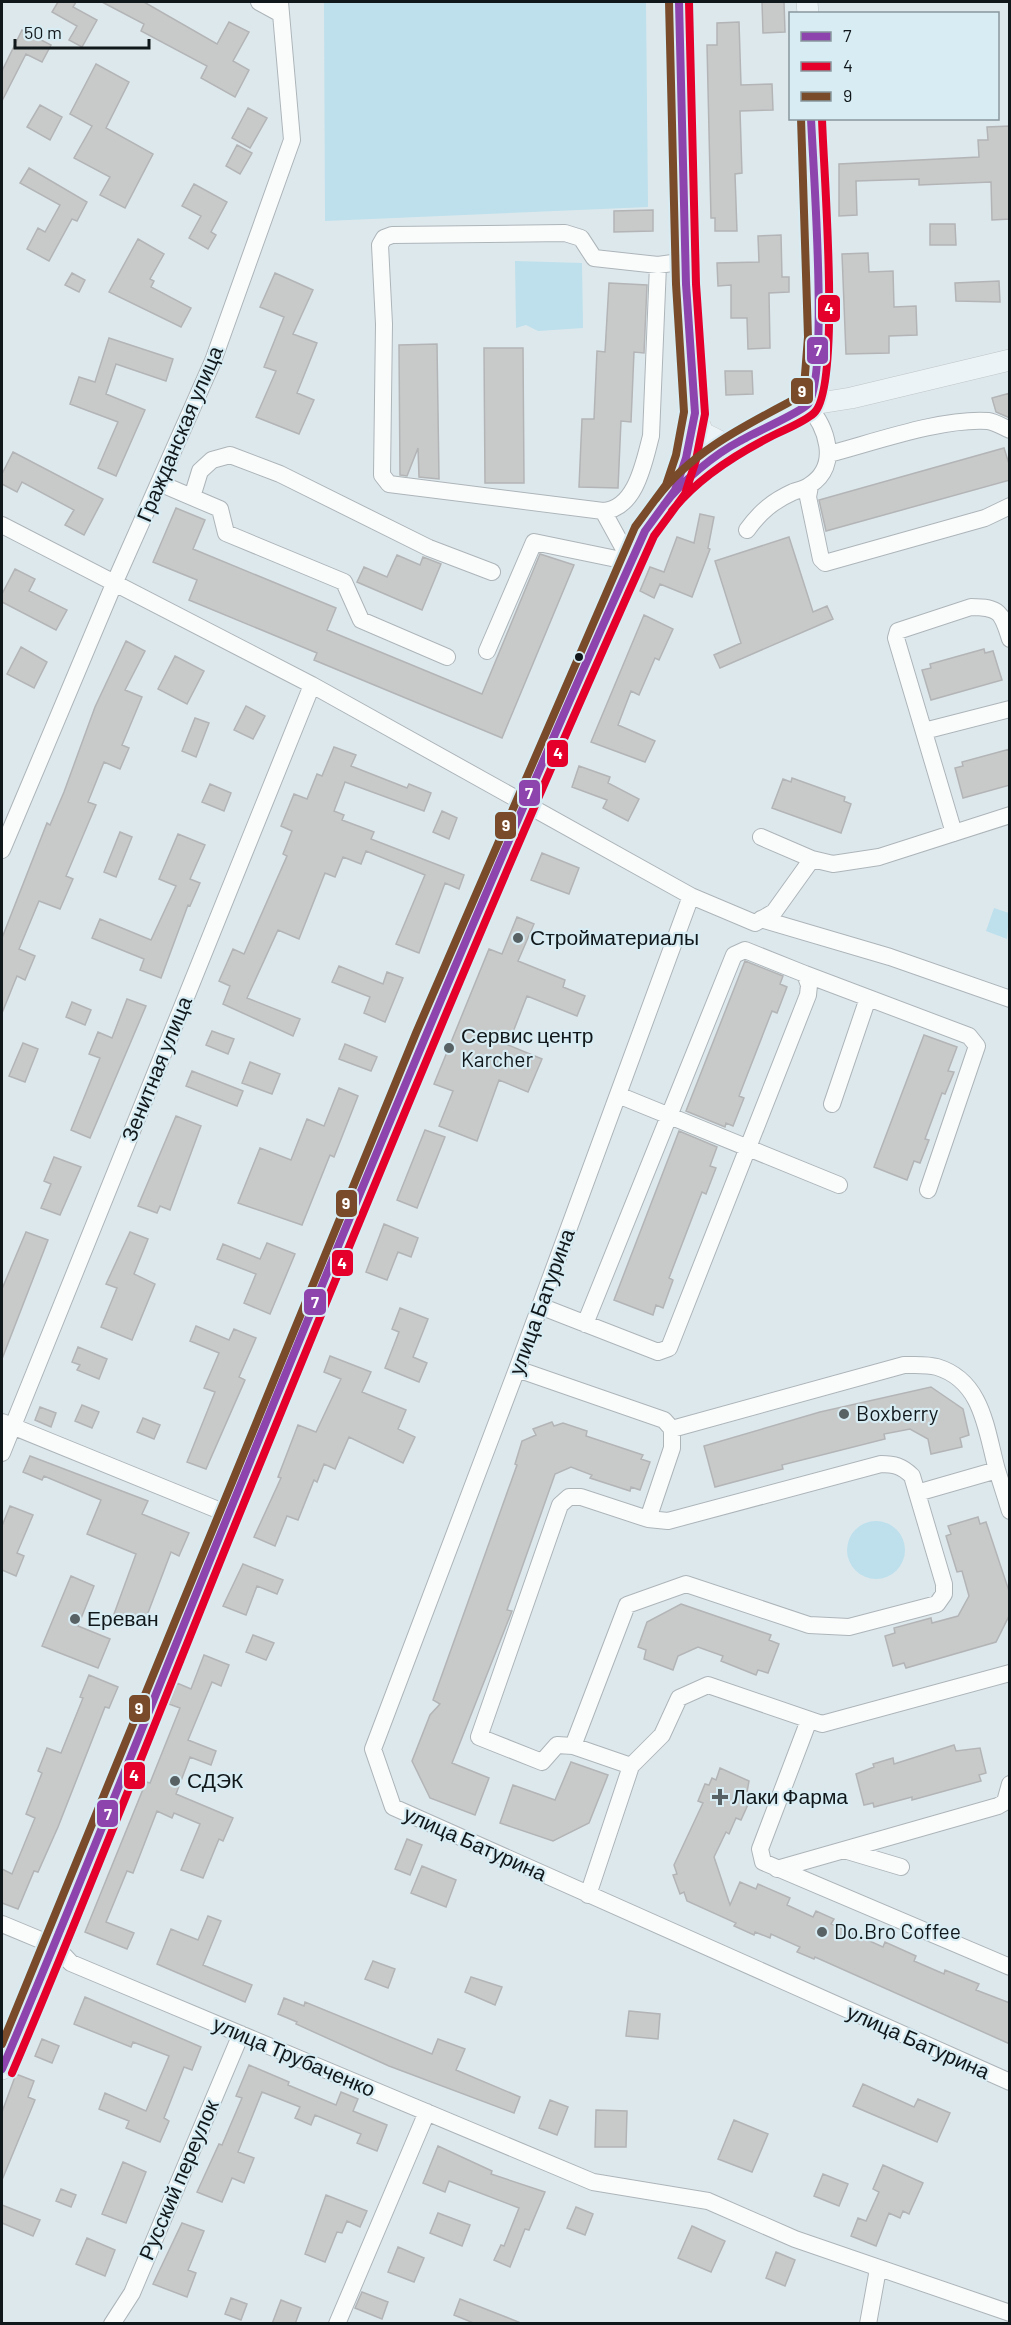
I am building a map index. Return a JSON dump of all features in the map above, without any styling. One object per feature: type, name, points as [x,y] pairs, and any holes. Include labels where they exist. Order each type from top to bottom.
[{"type":"main road","points":[[675,490],[686,458],[695,413],[686,261],[678,2]]},
{"type":"main road","points":[[807,405],[818,374],[819,338],[811,120]]},
{"type":"main road","points":[[2,2069],[55,1946],[228,1514],[525,802],[645,531],[675,490],[737,442],[807,405],[851,398],[1010,360]]},
{"type":"main road","points":[[818,374],[821,382],[830,389],[851,398]]},
{"type":"main road","points":[[695,413],[702,433],[721,442],[737,442]]},
{"type":"street","points":[[259,2],[280,8]]},
{"type":"street","name":"Гражданская улица","points":[[2,850],[114,584],[213,361],[292,140],[280,8]]},
{"type":"street","points":[[658,265],[651,436],[644,462],[629,496],[612,510],[603,511],[389,484],[385,480],[382,475],[384,324],[380,245],[384,238],[392,235],[565,233],[581,238],[594,258],[658,265],[686,261]]},
{"type":"street","points":[[747,530],[760,513],[777,499],[810,486],[822,474],[829,454],[820,420],[807,405]]},
{"type":"street","points":[[829,454],[920,430],[962,423],[990,421],[1010,430]]},
{"type":"street","points":[[192,497],[200,471],[212,460],[230,455],[280,474],[429,548],[492,572]]},
{"type":"street","points":[[159,483],[220,509],[226,533],[344,582],[361,620],[447,657]]},
{"type":"street","points":[[810,486],[808,498],[821,559],[825,563],[984,518],[1010,506]]},
{"type":"street","points":[[603,511],[631,562]]},
{"type":"street","points":[[2,525],[312,685],[691,896],[755,923],[774,912],[812,859]]},
{"type":"street","points":[[487,651],[534,542],[631,562]]},
{"type":"street","points":[[954,833],[896,638],[898,631],[971,607],[983,607],[996,610],[1003,616],[1010,639]]},
{"type":"street","name":"Зенитная улица","points":[[2,1453],[7,1425],[312,685]]},
{"type":"street","points":[[924,731],[1010,709]]},
{"type":"street","points":[[761,837],[812,859],[833,864],[879,857],[1010,815]]},
{"type":"street","name":"улица Батурина","points":[[691,896],[518,1369],[373,1749],[393,1807],[1010,2082]]},
{"type":"street","points":[[761,919],[890,957],[1010,999]]},
{"type":"street","points":[[585,1324],[734,955],[745,950],[969,1036],[977,1046],[928,1190]]},
{"type":"street","points":[[540,1306],[658,1352],[669,1348],[808,995],[809,985],[805,974]]},
{"type":"street","points":[[832,1104],[868,998]]},
{"type":"street","points":[[618,1095],[747,1150],[839,1185]]},
{"type":"street","points":[[672,1430],[904,1365],[936,1366],[965,1382],[978,1400],[1010,1511]]},
{"type":"street","points":[[518,1369],[664,1420],[672,1430],[672,1448],[648,1519]]},
{"type":"street","points":[[7,1425],[228,1514]]},
{"type":"street","points":[[573,1746],[627,1605],[686,1584],[809,1624],[849,1627],[936,1604],[944,1594],[944,1584],[912,1476],[904,1468],[880,1464],[668,1521],[648,1519],[580,1497],[569,1497],[560,1505],[479,1737],[542,1762],[557,1745],[573,1746],[631,1766]]},
{"type":"street","points":[[917,1493],[997,1470]]},
{"type":"street","points":[[588,1895],[631,1766],[662,1735],[679,1698],[708,1685],[822,1724],[1010,1673]]},
{"type":"street","points":[[809,1720],[760,1849],[764,1862],[1010,1967]]},
{"type":"street","points":[[777,1869],[998,1806],[1005,1802],[1009,1787]]},
{"type":"street","points":[[844,1850],[901,1867]]},
{"type":"street","name":"улица Трубаченко","points":[[2,1924],[55,1946],[71,1963],[593,2182],[708,2201],[795,2239],[1010,2313]]},
{"type":"street","name":"Русский переулок","points":[[112,2324],[132,2293],[241,2034]]},
{"type":"street","points":[[338,2324],[427,2112]]},
{"type":"street","points":[[868,2324],[878,2269]]},
{"type":"shaded area","points":[[324,2],[646,2],[648,207],[325,221]]},
{"type":"shaded area","points":[[515,261],[582,263],[583,328],[538,331],[526,325],[516,328]]},
{"type":"shaded area","points":[[994,908],[1009,913],[1007,939],[986,931]]},
{"type":"shaded area","points":[[870,1521],[882,1521],[897,1529],[905,1544],[905,1556],[897,1571],[882,1579],[870,1579],[855,1571],[847,1556],[847,1544],[855,1529]]},
{"type":"building","points":[[58,2],[76,2],[73,7],[97,20],[82,47],[69,40],[77,26],[52,12]]},
{"type":"building","points":[[102,2],[144,2],[217,44],[229,22],[249,32],[233,61],[249,70],[235,97],[201,78],[207,66],[141,31],[144,24]]},
{"type":"building","points":[[762,2],[784,2],[785,32],[763,33]]},
{"type":"building","points":[[739,22],[741,85],[772,84],[773,110],[740,111],[742,173],[735,174],[737,231],[715,231],[715,218],[711,218],[707,45],[717,45],[717,23]]},
{"type":"building","points":[[22,30],[51,45],[42,62],[26,54],[2,101],[2,71]]},
{"type":"building","points":[[96,64],[129,82],[106,128],[153,154],[125,208],[100,195],[110,177],[74,158],[92,126],[70,114]]},
{"type":"building","points":[[40,105],[62,117],[50,140],[27,127]]},
{"type":"building","points":[[248,108],[267,118],[250,148],[232,138]]},
{"type":"building","points":[[1010,126],[1010,219],[992,220],[991,182],[919,185],[919,179],[856,181],[857,215],[839,216],[839,164],[979,157],[978,140],[988,140],[987,127]]},
{"type":"building","points":[[237,145],[252,153],[240,174],[226,166]]},
{"type":"building","points":[[29,168],[87,202],[77,221],[72,219],[49,261],[27,249],[38,228],[45,232],[60,205],[20,183]]},
{"type":"building","points":[[194,184],[227,202],[211,232],[216,235],[208,249],[189,238],[201,216],[182,206]]},
{"type":"building","points":[[653,210],[653,231],[614,232],[614,211]]},
{"type":"building","points":[[930,224],[955,224],[956,245],[930,245]]},
{"type":"building","points":[[781,235],[782,277],[789,277],[789,292],[769,293],[770,348],[748,349],[747,318],[731,318],[731,285],[718,286],[717,263],[759,262],[758,236]]},
{"type":"building","points":[[138,239],[164,254],[150,279],[154,281],[151,287],[191,308],[181,327],[109,292]]},
{"type":"building","points":[[868,253],[869,272],[893,271],[894,307],[916,306],[917,335],[889,336],[889,353],[846,354],[842,254]]},
{"type":"building","points":[[72,273],[85,280],[79,292],[65,285]]},
{"type":"building","points":[[275,273],[313,290],[293,334],[317,343],[297,393],[314,400],[299,434],[256,417],[276,371],[264,367],[284,317],[260,307]]},
{"type":"building","points":[[999,281],[1000,302],[956,301],[955,283]]},
{"type":"building","points":[[609,283],[647,285],[644,353],[634,352],[631,422],[621,421],[618,488],[579,487],[582,419],[594,419],[597,351],[605,352]]},
{"type":"building","points":[[109,338],[173,359],[166,381],[116,364],[106,394],[145,410],[116,476],[98,468],[118,422],[70,404],[79,377],[95,382]]},
{"type":"building","points":[[437,344],[439,479],[419,477],[418,448],[407,476],[400,475],[399,345]]},
{"type":"building","points":[[484,348],[523,348],[524,483],[485,483]]},
{"type":"building","points":[[725,371],[752,371],[753,394],[726,395]]},
{"type":"building","points":[[1010,393],[1010,418],[996,412],[992,398]]},
{"type":"building","points":[[1004,448],[1010,467],[1010,480],[826,531],[819,500]]},
{"type":"building","points":[[13,452],[103,499],[84,535],[65,525],[74,510],[22,482],[17,492],[2,484],[2,474]]},
{"type":"building","points":[[176,508],[205,520],[193,549],[336,608],[327,630],[482,694],[540,554],[574,565],[502,738],[314,660],[317,653],[189,600],[197,580],[153,562]]},
{"type":"building","points":[[700,514],[714,517],[708,548],[710,549],[692,597],[660,584],[654,598],[640,591],[650,567],[664,572],[677,537],[694,543]]},
{"type":"building","points":[[789,537],[813,612],[827,606],[833,619],[720,668],[714,655],[741,643],[715,561]]},
{"type":"building","points":[[397,555],[420,565],[423,557],[441,564],[422,610],[357,582],[364,567],[387,577]]},
{"type":"building","points":[[15,569],[35,579],[29,591],[67,610],[56,630],[2,602],[2,594]]},
{"type":"building","points":[[644,615],[673,629],[659,660],[655,658],[639,695],[631,691],[618,725],[655,741],[645,762],[591,742]]},
{"type":"building","points":[[126,641],[145,651],[125,690],[142,697],[122,745],[129,748],[120,769],[104,762],[88,802],[96,805],[66,876],[73,879],[60,909],[39,901],[19,949],[35,956],[25,980],[17,976],[2,1013],[2,938],[47,823],[50,825],[64,792],[95,707]]},
{"type":"building","points":[[21,647],[47,662],[34,688],[7,674]]},
{"type":"building","points":[[984,649],[985,653],[993,651],[1002,680],[931,700],[922,670],[931,668],[930,664]]},
{"type":"building","points":[[175,656],[204,671],[187,704],[158,689]]},
{"type":"building","points":[[246,706],[265,716],[253,739],[234,730]]},
{"type":"building","points":[[195,718],[209,723],[196,757],[182,751]]},
{"type":"building","points":[[334,747],[356,755],[351,766],[407,788],[409,784],[431,793],[424,811],[345,782],[334,811],[344,815],[342,820],[374,832],[371,839],[464,875],[459,889],[445,883],[419,953],[396,944],[425,875],[366,851],[361,864],[343,857],[335,877],[325,873],[299,939],[278,930],[247,998],[300,1019],[293,1036],[223,1004],[230,986],[219,981],[233,949],[244,954],[287,856],[283,854],[292,831],[281,826],[294,794],[307,799],[317,774],[322,776]]},
{"type":"building","points":[[1010,749],[1010,785],[963,798],[955,768],[963,766],[962,762]]},
{"type":"building","points":[[579,766],[610,777],[608,783],[639,799],[628,821],[603,808],[607,800],[572,787]]},
{"type":"building","points":[[792,778],[845,797],[844,801],[851,804],[841,833],[772,808],[783,779],[791,782]]},
{"type":"building","points":[[210,784],[231,793],[224,811],[202,802]]},
{"type":"building","points":[[442,811],[457,818],[449,839],[433,832]]},
{"type":"building","points":[[120,832],[132,837],[116,877],[104,872]]},
{"type":"building","points":[[178,834],[205,845],[190,879],[200,883],[190,906],[188,905],[161,978],[140,970],[144,959],[92,938],[100,919],[151,940],[176,886],[159,879]]},
{"type":"building","points":[[542,853],[579,868],[569,894],[531,880]]},
{"type":"building","points":[[517,917],[534,924],[518,961],[565,980],[563,987],[585,996],[577,1016],[527,996],[508,1045],[542,1059],[528,1092],[499,1080],[477,1141],[439,1126],[453,1091],[434,1084],[489,949],[502,954]]},
{"type":"building","points":[[745,961],[783,976],[780,984],[787,987],[777,1013],[772,1011],[739,1096],[744,1098],[733,1126],[726,1123],[725,1127],[686,1111]]},
{"type":"building","points":[[339,966],[383,984],[387,972],[403,978],[385,1022],[364,1013],[370,997],[332,982]]},
{"type":"building","points":[[127,999],[146,1006],[90,1138],[71,1130],[100,1058],[89,1054],[98,1032],[112,1038]]},
{"type":"building","points":[[72,1002],[91,1010],[85,1025],[66,1017]]},
{"type":"building","points":[[212,1031],[234,1039],[228,1054],[206,1045]]},
{"type":"building","points":[[924,1035],[957,1047],[948,1071],[954,1072],[945,1094],[942,1093],[925,1139],[929,1140],[920,1163],[914,1161],[907,1180],[874,1167]]},
{"type":"building","points":[[23,1043],[38,1049],[25,1082],[9,1076]]},
{"type":"building","points":[[345,1044],[377,1057],[371,1071],[339,1059]]},
{"type":"building","points":[[250,1062],[280,1074],[272,1094],[242,1083]]},
{"type":"building","points":[[192,1071],[243,1091],[237,1106],[186,1086]]},
{"type":"building","points":[[339,1088],[358,1096],[334,1157],[330,1155],[302,1225],[238,1203],[260,1148],[291,1160],[307,1119],[324,1126]]},
{"type":"building","points":[[176,1116],[201,1126],[170,1210],[160,1206],[157,1213],[138,1206]]},
{"type":"building","points":[[425,1130],[445,1137],[417,1208],[397,1200]]},
{"type":"building","points":[[679,1131],[717,1147],[710,1166],[716,1168],[706,1194],[702,1192],[669,1278],[673,1280],[663,1308],[656,1305],[653,1315],[614,1300]]},
{"type":"building","points":[[54,1157],[81,1167],[60,1215],[41,1208],[51,1184],[44,1181]]},
{"type":"building","points":[[384,1224],[418,1238],[411,1257],[398,1252],[387,1280],[366,1272]]},
{"type":"building","points":[[26,1232],[48,1240],[2,1359],[2,1289]]},
{"type":"building","points":[[130,1232],[148,1239],[134,1274],[155,1284],[132,1340],[101,1327],[117,1288],[106,1284]]},
{"type":"building","points":[[267,1243],[295,1254],[270,1314],[244,1303],[256,1274],[217,1259],[223,1244],[260,1259]]},
{"type":"building","points":[[400,1308],[428,1319],[413,1357],[427,1363],[419,1382],[385,1368],[399,1332],[392,1329]]},
{"type":"building","points":[[196,1326],[229,1340],[234,1329],[256,1338],[239,1377],[245,1380],[206,1469],[187,1462],[215,1392],[204,1388],[219,1353],[190,1341]]},
{"type":"building","points":[[78,1347],[107,1359],[99,1379],[77,1370],[80,1365],[72,1362]]},
{"type":"building","points":[[330,1356],[371,1372],[362,1392],[406,1410],[398,1429],[415,1437],[403,1463],[349,1437],[335,1469],[324,1464],[317,1482],[314,1480],[298,1520],[287,1516],[275,1546],[254,1537],[281,1478],[278,1477],[298,1425],[316,1432],[341,1379],[324,1372]]},
{"type":"building","points":[[931,1387],[963,1409],[969,1435],[960,1438],[962,1447],[931,1454],[928,1439],[910,1429],[884,1434],[885,1439],[782,1465],[783,1469],[715,1487],[704,1446],[820,1412]]},
{"type":"building","points":[[82,1405],[99,1412],[92,1428],[75,1421]]},
{"type":"building","points":[[40,1407],[56,1413],[51,1427],[35,1420]]},
{"type":"building","points":[[143,1418],[160,1425],[154,1439],[137,1432]]},
{"type":"building","points":[[552,1422],[554,1426],[563,1423],[587,1431],[586,1436],[643,1455],[641,1459],[650,1462],[640,1490],[631,1487],[630,1491],[590,1478],[592,1475],[571,1467],[555,1474],[507,1610],[512,1611],[452,1763],[489,1778],[475,1815],[430,1798],[412,1761],[430,1715],[440,1704],[433,1700],[517,1465],[515,1464],[522,1441],[536,1435],[533,1429]]},
{"type":"building","points":[[30,1456],[148,1501],[142,1514],[189,1533],[179,1556],[171,1552],[143,1626],[114,1614],[136,1554],[87,1534],[101,1500],[44,1476],[42,1480],[23,1472]]},
{"type":"building","points":[[10,1506],[33,1515],[17,1553],[24,1556],[16,1576],[2,1570],[2,1526]]},
{"type":"building","points":[[978,1517],[980,1524],[986,1522],[1010,1594],[1010,1614],[996,1642],[906,1668],[904,1663],[893,1666],[885,1636],[895,1633],[894,1628],[931,1618],[932,1623],[958,1616],[969,1596],[962,1571],[957,1572],[946,1536],[951,1534],[948,1526]]},
{"type":"building","points":[[243,1564],[283,1580],[277,1594],[257,1586],[246,1615],[223,1606]]},
{"type":"building","points":[[71,1576],[94,1586],[78,1626],[110,1639],[98,1668],[42,1646]]},
{"type":"building","points":[[681,1604],[771,1635],[769,1640],[779,1644],[768,1673],[758,1670],[756,1675],[721,1661],[723,1656],[698,1647],[678,1656],[673,1670],[644,1659],[646,1650],[638,1647],[647,1622]]},
{"type":"building","points":[[253,1635],[274,1643],[266,1660],[246,1652]]},
{"type":"building","points":[[204,1655],[229,1665],[221,1686],[212,1682],[188,1740],[216,1751],[211,1765],[190,1757],[176,1794],[233,1818],[223,1841],[219,1839],[203,1878],[181,1870],[200,1824],[174,1813],[172,1818],[157,1811],[133,1873],[127,1871],[106,1922],[134,1933],[127,1949],[85,1932],[146,1782],[150,1783],[180,1708],[169,1704],[177,1683],[191,1689]]},
{"type":"building","points":[[89,1675],[118,1687],[109,1708],[105,1707],[58,1827],[38,1872],[34,1871],[18,1909],[2,1903],[2,1869],[12,1874],[35,1818],[26,1814],[42,1773],[38,1771],[47,1748],[61,1753],[83,1698],[80,1697]]},
{"type":"building","points":[[954,1745],[956,1751],[980,1748],[986,1773],[979,1775],[981,1781],[912,1800],[912,1797],[874,1807],[873,1803],[864,1805],[856,1774],[874,1767],[873,1764],[893,1758],[894,1764]]},
{"type":"building","points":[[571,1762],[608,1775],[589,1823],[553,1841],[500,1823],[513,1785],[555,1800]]},
{"type":"building","points":[[720,1768],[749,1781],[746,1798],[750,1800],[741,1820],[736,1818],[729,1834],[726,1832],[714,1857],[730,1905],[740,1882],[756,1889],[758,1884],[790,1898],[787,1905],[813,1917],[816,1911],[834,1919],[831,1924],[883,1947],[885,1942],[916,1956],[914,1961],[944,1974],[945,1970],[979,1984],[976,1990],[1010,2003],[1010,2044],[815,1957],[814,1959],[797,1952],[800,1947],[771,1934],[770,1938],[755,1932],[754,1935],[734,1926],[736,1923],[687,1901],[684,1892],[680,1894],[673,1875],[677,1874],[674,1865],[703,1803],[698,1801],[705,1784],[709,1785],[712,1778],[716,1780]]},
{"type":"building","points":[[407,1839],[422,1845],[410,1875],[395,1869]]},
{"type":"building","points":[[422,1866],[456,1880],[446,1907],[411,1893]]},
{"type":"building","points":[[208,1916],[221,1921],[203,1965],[252,1985],[245,2002],[157,1964],[171,1929],[198,1940]]},
{"type":"building","points":[[373,1961],[395,1969],[388,1988],[365,1979]]},
{"type":"building","points":[[471,1977],[502,1987],[495,2005],[465,1992]]},
{"type":"building","points":[[85,1997],[201,2047],[192,2070],[184,2067],[164,2118],[169,2121],[160,2142],[126,2128],[129,2121],[99,2109],[105,2093],[146,2111],[169,2056],[133,2042],[131,2047],[74,2024]]},
{"type":"building","points":[[284,1998],[304,2006],[305,2002],[432,2054],[438,2039],[465,2049],[456,2070],[520,2097],[514,2113],[389,2066],[296,2024],[297,2022],[278,2014]]},
{"type":"building","points":[[629,2011],[660,2014],[658,2039],[626,2036]]},
{"type":"building","points":[[42,2039],[59,2046],[52,2063],[35,2056]]},
{"type":"building","points":[[249,2065],[289,2082],[288,2085],[336,2105],[341,2092],[358,2099],[353,2111],[387,2125],[377,2151],[357,2143],[361,2134],[315,2115],[311,2125],[295,2118],[300,2107],[262,2092],[238,2152],[254,2158],[244,2183],[232,2178],[222,2202],[197,2192],[219,2144],[222,2145],[242,2098],[236,2096]]},
{"type":"building","points":[[16,2074],[34,2081],[28,2097],[35,2100],[2,2180],[2,2112]]},
{"type":"building","points":[[863,2084],[914,2107],[918,2099],[950,2113],[937,2142],[853,2106]]},
{"type":"building","points":[[550,2100],[568,2107],[557,2135],[539,2128]]},
{"type":"building","points":[[596,2110],[627,2111],[626,2147],[595,2147]]},
{"type":"building","points":[[734,2120],[768,2134],[752,2172],[718,2159]]},
{"type":"building","points":[[438,2146],[492,2171],[491,2174],[545,2192],[529,2230],[525,2229],[510,2267],[494,2260],[501,2245],[504,2246],[519,2208],[449,2181],[445,2192],[423,2183]]},
{"type":"building","points":[[123,2162],[146,2172],[126,2223],[102,2214]]},
{"type":"building","points":[[883,2165],[923,2183],[909,2214],[903,2211],[900,2218],[889,2213],[876,2246],[851,2236],[858,2218],[866,2221],[879,2192],[873,2189]]},
{"type":"building","points":[[823,2174],[848,2184],[839,2206],[814,2196]]},
{"type":"building","points":[[61,2189],[76,2195],[71,2207],[56,2201]]},
{"type":"building","points":[[326,2195],[367,2211],[360,2227],[347,2221],[342,2233],[337,2232],[325,2262],[305,2254]]},
{"type":"building","points":[[2,2205],[40,2220],[33,2236],[2,2223]]},
{"type":"building","points":[[576,2207],[593,2214],[585,2235],[567,2228]]},
{"type":"building","points":[[438,2213],[470,2225],[462,2246],[430,2233]]},
{"type":"building","points":[[182,2223],[204,2231],[188,2270],[196,2273],[187,2297],[153,2284]]},
{"type":"building","points":[[692,2226],[725,2241],[711,2272],[678,2258]]},
{"type":"building","points":[[87,2238],[115,2250],[105,2276],[76,2264]]},
{"type":"building","points":[[398,2247],[424,2258],[414,2282],[388,2272]]},
{"type":"building","points":[[776,2252],[795,2260],[785,2286],[766,2278]]},
{"type":"building","points":[[362,2292],[388,2302],[382,2319],[355,2308]]},
{"type":"building","points":[[231,2298],[247,2304],[241,2320],[225,2314]]},
{"type":"building","points":[[460,2299],[521,2324],[476,2324],[454,2315]]},
{"type":"building","points":[[281,2300],[301,2308],[295,2324],[272,2324]]},
{"type":"transit line","name":"9","points":[[2,2044],[416,1033],[635,527],[666,485],[676,455],[684,412],[676,284],[669,2]]},
{"type":"transit line","name":"7","points":[[2,2069],[88,1863],[328,1270],[483,899],[645,531],[675,490],[686,458],[695,413],[686,284],[679,2]]},
{"type":"transit line","name":"4","points":[[12,2073],[340,1269],[494,901],[654,536],[685,494],[696,460],[705,414],[696,284],[689,2]]},
{"type":"transit line","name":"9","points":[[656,499],[670,482],[703,453],[721,440],[799,397],[804,387],[808,337],[801,120]]},
{"type":"transit line","name":"7","points":[[664,505],[689,478],[720,453],[808,404],[814,386],[818,354],[819,314],[811,120]]},
{"type":"transit line","name":"4","points":[[672,511],[704,479],[730,460],[809,417],[814,413],[822,395],[827,363],[829,321],[822,120]]},
{"type":"place","name":"Стройматериалы","points":[[518,938]]},
{"type":"place","name":"Сервис центр Karcher","points":[[449,1048]]},
{"type":"place","name":"Boxberry","points":[[844,1414]]},
{"type":"place","name":"Ереван","points":[[75,1619]]},
{"type":"place","name":"СДЭК","points":[[175,1781]]},
{"type":"place","name":"Лаки Фарма","points":[[720,1797]]},
{"type":"place","name":"Do.Bro Coffee","points":[[822,1932]]}]
